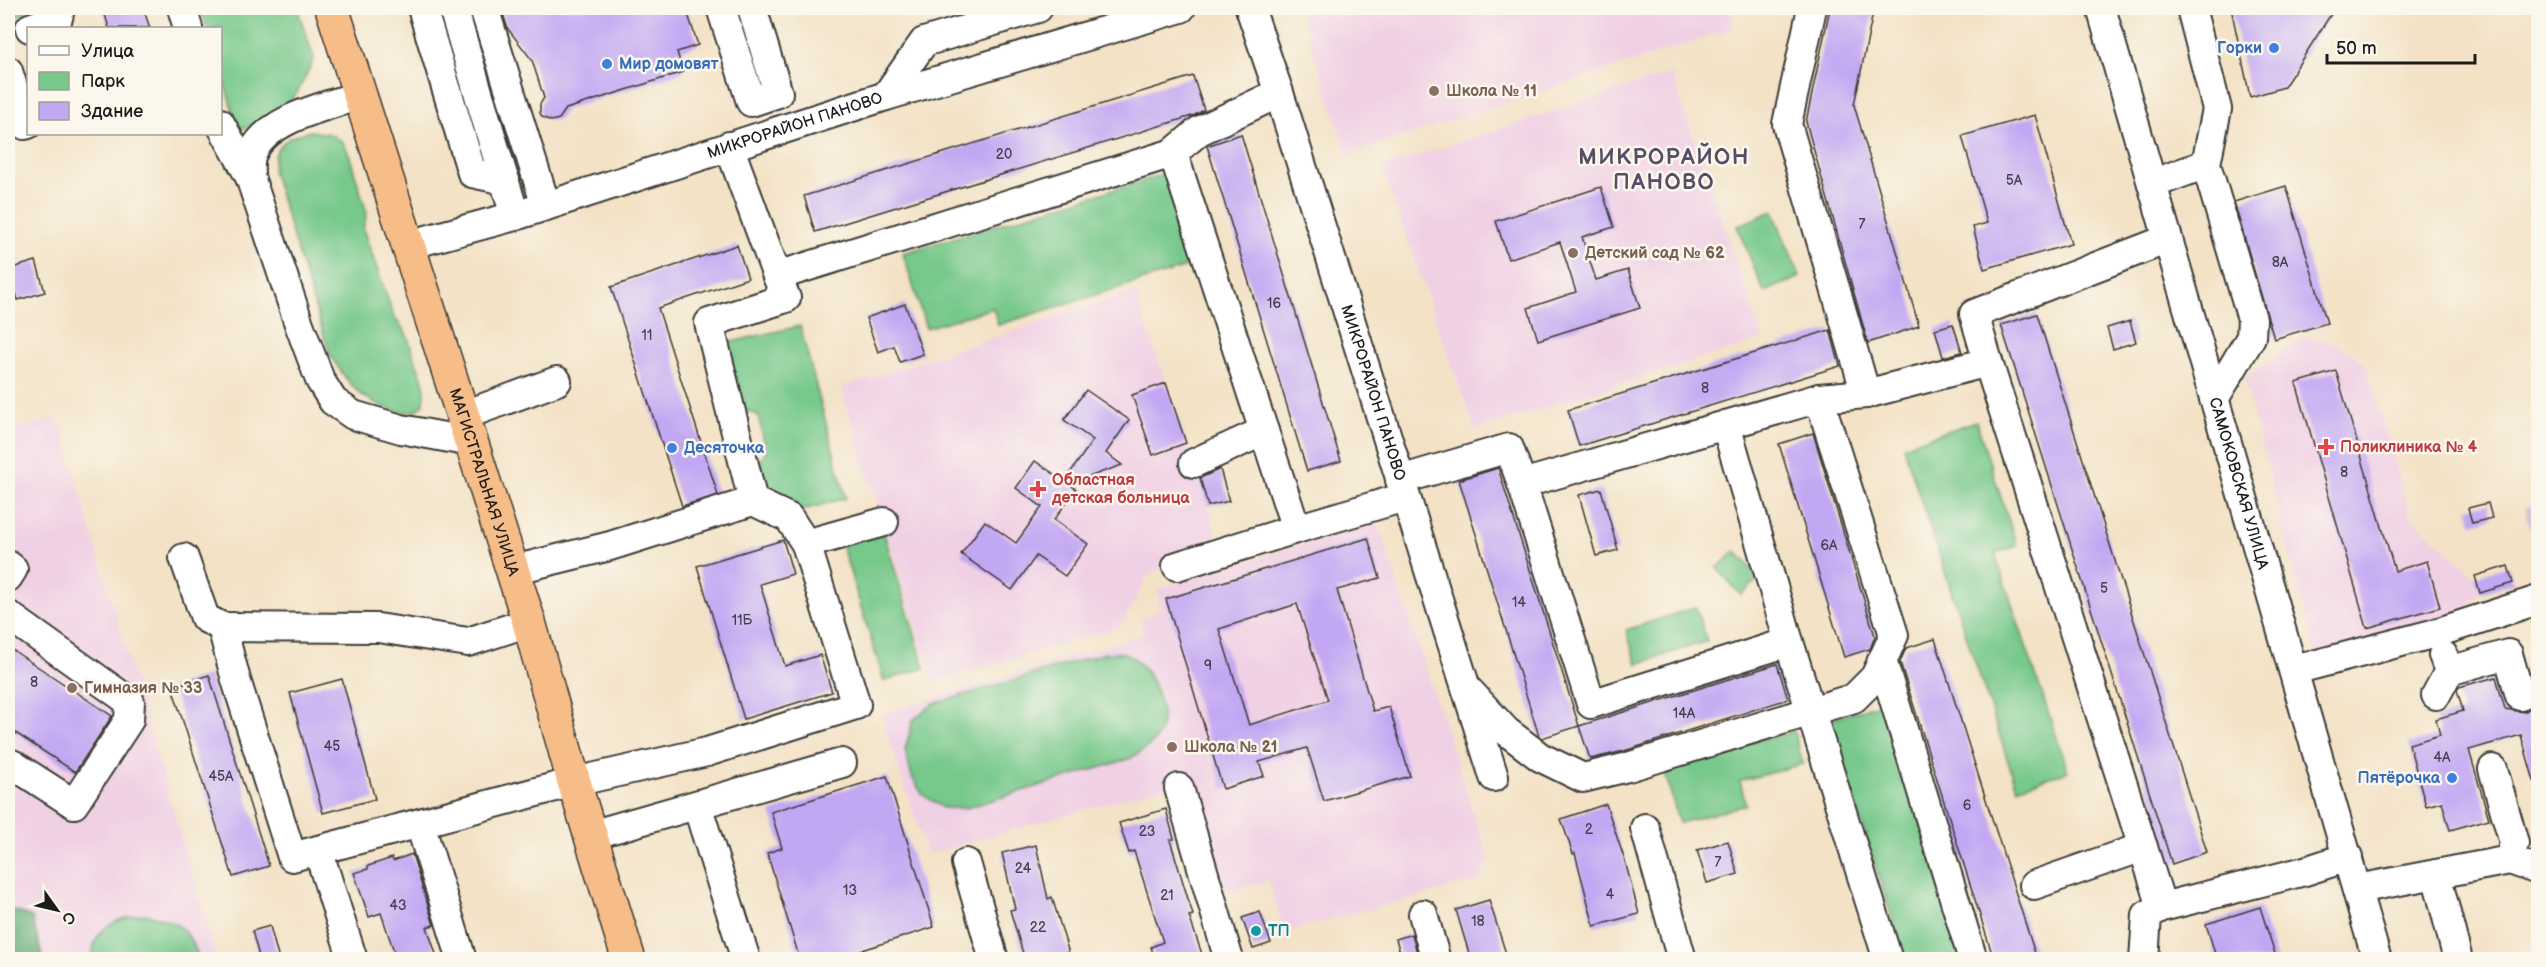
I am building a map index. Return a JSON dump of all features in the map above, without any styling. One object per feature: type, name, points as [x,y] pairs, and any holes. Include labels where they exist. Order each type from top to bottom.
[{"type":"highway","name":"МАГИСТРАЛЬНАЯ УЛИЦА","points":[[332,8],[513,570],[574,782],[629,960]]},
{"type":"street","points":[[34,27],[58,18],[60,8]]},
{"type":"street","points":[[182,8],[188,27]]},
{"type":"street","points":[[422,8],[472,173],[505,180]]},
{"type":"street","points":[[453,8],[515,216]]},
{"type":"street","points":[[484,8],[546,206]]},
{"type":"street","points":[[721,8],[751,102],[758,137]]},
{"type":"street","points":[[751,102],[778,93],[752,8]]},
{"type":"street","points":[[886,96],[924,42],[1038,8]]},
{"type":"street","name":"МИКРОРАЙОН ПАНОВО","points":[[408,245],[515,216],[886,96],[1181,8]]},
{"type":"street","name":"МИКРОРАЙОН ПАНОВО","points":[[1250,8],[1279,93],[1494,777]]},
{"type":"street","points":[[1812,8],[1787,124],[1866,394]]},
{"type":"street","name":"САМОКОВСКАЯ УЛИЦА","points":[[2102,8],[2377,960]]},
{"type":"street","points":[[2191,8],[2217,110],[2206,164],[2252,319],[2251,337],[2214,399]]},
{"type":"street","points":[[8,37],[27,30]]},
{"type":"street","points":[[8,71],[27,124]]},
{"type":"street","points":[[777,276],[1173,153],[1199,131],[1279,93]]},
{"type":"street","points":[[250,177],[251,154],[266,135],[285,121],[361,94]]},
{"type":"street","points":[[222,127],[250,177],[320,380],[333,400],[353,415],[401,429],[467,429],[558,381]]},
{"type":"street","points":[[729,146],[786,298],[709,323],[753,501]]},
{"type":"street","points":[[1173,153],[1296,529]]},
{"type":"street","points":[[2152,184],[2206,164]]},
{"type":"street","points":[[2162,907],[1974,314],[2168,239]]},
{"type":"street","points":[[1522,484],[1819,398],[1866,394],[1988,362]]},
{"type":"street","points":[[1464,684],[1506,731],[1540,757],[1582,778],[1628,767],[1854,698],[1875,677],[1894,635],[1819,398]]},
{"type":"street","points":[[1726,425],[1888,960]]},
{"type":"street","points":[[1194,463],[1264,431]]},
{"type":"street","points":[[1178,566],[1296,529],[1509,448],[1591,704],[1790,642]]},
{"type":"street","points":[[222,627],[236,681],[292,857],[574,782],[707,752],[856,705],[806,544],[789,518],[753,501],[610,546],[513,570]]},
{"type":"street","points":[[806,544],[884,522]]},
{"type":"street","points":[[184,558],[206,618],[222,627],[378,628],[468,642],[529,622]]},
{"type":"street","points":[[8,565],[13,568],[8,577]]},
{"type":"street","points":[[2294,670],[2436,633],[2538,600]]},
{"type":"street","points":[[8,615],[130,702],[129,720],[74,804],[12,764],[8,770]]},
{"type":"street","points":[[2436,633],[2442,683],[2508,654],[2520,696]]},
{"type":"street","points":[[1882,660],[1973,960]]},
{"type":"street","points":[[591,834],[842,763]]},
{"type":"street","points":[[2493,769],[2514,843],[2510,860]]},
{"type":"street","points":[[1179,788],[1229,960]]},
{"type":"street","points":[[697,805],[746,960]]},
{"type":"street","points":[[420,824],[462,960]]},
{"type":"street","points":[[1645,828],[1682,960]]},
{"type":"street","points":[[2034,885],[2143,847]]},
{"type":"street","points":[[318,850],[353,960]]},
{"type":"street","points":[[2144,960],[2147,915],[2162,907],[2305,871],[2348,857]]},
{"type":"street","points":[[2357,889],[2510,860],[2538,870]]},
{"type":"street","points":[[966,863],[994,960]]},
{"type":"street","points":[[2436,874],[2458,960]]},
{"type":"street","points":[[1423,914],[1436,960]]},
{"type":"shaded area","name":"Школа № 11","points":[[1300,8],[1729,8],[1735,28],[1347,155]]},
{"type":"shaded area","name":"Детский сад № 62","points":[[1671,73],[1763,339],[1475,430],[1382,167]]},
{"type":"shaded area","name":"Областная детская больница","points":[[1135,291],[1186,443],[1198,471],[1219,544],[1149,574],[1121,626],[933,682],[841,388]]},
{"type":"shaded area","name":"Поликлиника № 4","points":[[2306,336],[2337,344],[2365,363],[2411,517],[2474,576],[2479,595],[2454,619],[2317,659],[2244,378]]},
{"type":"shaded area","name":"Гимназия № 33","points":[[58,417],[218,959],[8,960],[8,433]]},
{"type":"shaded area","points":[[2538,504],[2538,556],[2525,508]]},
{"type":"shaded area","name":"Школа № 21","points":[[1377,521],[1489,860],[1478,881],[1284,932],[1269,881],[1219,893],[1185,781],[927,854],[881,714],[1142,635],[1142,617],[1160,610],[1158,589]]},
{"type":"green space","points":[[8,8],[38,8],[8,19]]},
{"type":"green space","points":[[200,8],[297,8],[314,58],[296,94],[281,111],[271,118],[244,128],[237,125],[222,75],[222,27],[207,27]]},
{"type":"green space","points":[[311,131],[330,134],[343,142],[349,154],[367,213],[363,229],[395,319],[408,337],[423,381],[425,394],[422,405],[416,411],[396,411],[365,397],[339,370],[330,355],[273,173],[275,155],[282,143],[294,136]]},
{"type":"green space","points":[[1172,172],[1199,263],[998,325],[993,308],[926,328],[903,253]]},
{"type":"green space","points":[[1773,211],[1800,277],[1764,292],[1737,226]]},
{"type":"green space","points":[[800,326],[846,498],[803,510],[762,488],[756,470],[766,450],[758,415],[736,407],[722,344]]},
{"type":"green space","points":[[1976,421],[2017,546],[1995,554],[2068,771],[2017,788],[1903,446]]},
{"type":"green space","points":[[882,527],[925,668],[884,681],[840,540]]},
{"type":"green space","points":[[1736,551],[1760,578],[1741,595],[1717,568]]},
{"type":"green space","points":[[1696,607],[1707,641],[1637,664],[1626,630]]},
{"type":"green space","points":[[1105,653],[1123,653],[1132,657],[1147,673],[1153,684],[1158,695],[1162,717],[1157,738],[1149,746],[1129,759],[966,808],[943,808],[922,794],[912,777],[905,750],[913,720],[933,704]]},
{"type":"green space","points":[[1882,703],[1964,959],[1905,959],[1829,720]]},
{"type":"green space","points":[[1794,731],[1803,764],[1740,781],[1746,805],[1679,823],[1663,766]]},
{"type":"green space","points":[[8,908],[32,917],[43,959],[8,959]]},
{"type":"green space","points":[[145,914],[165,919],[180,927],[191,940],[199,959],[93,959],[93,948],[101,932],[116,921]]},
{"type":"building","points":[[103,8],[143,8],[150,27],[109,27]]},
{"type":"building","name":"Мир домовят","points":[[501,8],[686,8],[698,45],[677,52],[683,72],[566,109],[559,119],[551,121],[542,117],[540,113],[540,104],[544,98],[532,60],[508,29]]},
{"type":"building","points":[[1830,8],[1874,8],[1854,105],[1919,326],[1868,343],[1806,122]]},
{"type":"building","name":"Горки","points":[[2231,8],[2335,8],[2284,87],[2250,97]]},
{"type":"building","points":[[1193,76],[1204,110],[1195,115],[815,232],[804,196]]},
{"type":"building","points":[[2035,115],[2071,244],[1984,269],[1973,227],[1987,223],[1962,136]]},
{"type":"building","points":[[1241,134],[1341,461],[1307,471],[1207,146]]},
{"type":"building","points":[[2286,186],[2327,323],[2274,339],[2234,202]]},
{"type":"building","points":[[1601,187],[1614,227],[1582,237],[1596,280],[1628,270],[1640,308],[1538,340],[1528,308],[1576,292],[1560,242],[1508,259],[1496,221]]},
{"type":"building","points":[[737,245],[748,278],[658,308],[718,495],[682,506],[611,287]]},
{"type":"building","points":[[36,261],[45,292],[18,300],[9,269]]},
{"type":"building","points":[[905,304],[923,354],[900,362],[894,346],[878,352],[866,318]]},
{"type":"building","points":[[2037,314],[2207,852],[2172,864],[2001,325]]},
{"type":"building","points":[[2130,321],[2136,342],[2113,349],[2107,328]]},
{"type":"building","points":[[1953,324],[1962,352],[1943,357],[1935,329]]},
{"type":"building","points":[[1830,330],[1840,366],[1579,446],[1568,410]]},
{"type":"building","points":[[2336,371],[2395,571],[2427,561],[2440,607],[2367,628],[2296,383]]},
{"type":"building","points":[[1166,383],[1186,443],[1153,455],[1132,395]]},
{"type":"building","points":[[1086,390],[1129,420],[1106,453],[1122,465],[1080,480],[1070,473],[1093,440],[1064,420]]},
{"type":"building","points":[[1813,433],[1875,636],[1870,649],[1844,657],[1779,444]]},
{"type":"building","points":[[1035,461],[1076,489],[1054,520],[1088,544],[1065,576],[1036,556],[1012,590],[961,554],[985,521],[1016,543],[1042,507],[1016,488]]},
{"type":"building","points":[[1498,468],[1579,726],[1542,738],[1539,736],[1459,480]]},
{"type":"building","points":[[1220,469],[1229,501],[1208,506],[1200,478]]},
{"type":"building","points":[[1601,489],[1618,550],[1596,556],[1579,495]]},
{"type":"building","points":[[2488,503],[2492,518],[2472,523],[2468,508]]},
{"type":"building","points":[[1368,538],[1380,578],[1337,590],[1373,711],[1389,707],[1410,776],[1324,801],[1307,748],[1259,762],[1264,776],[1223,789],[1166,599]],"holes":[[[1297,604],[1328,700],[1249,725],[1219,629]]]},
{"type":"building","points":[[783,540],[793,574],[760,584],[785,666],[820,655],[832,692],[744,719],[697,566]]},
{"type":"building","points":[[2508,566],[2513,583],[2480,593],[2475,576]]},
{"type":"building","points":[[1935,639],[2037,960],[1994,960],[1900,662],[1906,648]]},
{"type":"building","points":[[8,647],[112,716],[75,772],[8,728]]},
{"type":"building","points":[[1777,664],[1788,699],[1624,751],[1590,759],[1579,726]]},
{"type":"building","points":[[209,675],[269,866],[233,877],[172,687]]},
{"type":"building","points":[[2496,677],[2505,709],[2525,712],[2538,699],[2538,780],[2534,781],[2521,735],[2469,750],[2489,819],[2450,830],[2442,802],[2426,806],[2409,744],[2440,735],[2436,719],[2463,711],[2457,690],[2459,687]]},
{"type":"building","points":[[342,679],[375,799],[323,813],[290,693]]},
{"type":"building","points":[[887,776],[934,927],[831,960],[800,960],[767,853],[782,848],[771,812]]},
{"type":"building","points":[[1606,804],[1625,861],[1639,914],[1594,926],[1575,853],[1573,854],[1561,819]]},
{"type":"building","points":[[1166,809],[1174,839],[1170,840],[1193,915],[1189,916],[1204,960],[1155,960],[1151,947],[1163,942],[1134,851],[1129,853],[1119,823]]},
{"type":"building","points":[[1728,841],[1738,874],[1707,883],[1697,850]]},
{"type":"building","points":[[1036,845],[1048,899],[1052,897],[1071,960],[1025,960],[1010,910],[1015,909],[1002,853]]},
{"type":"building","points":[[412,854],[434,925],[427,927],[438,960],[397,960],[381,913],[369,917],[354,873],[392,858],[393,861]]},
{"type":"building","points":[[1489,900],[1508,960],[1471,960],[1456,910]]},
{"type":"building","points":[[2260,907],[2277,960],[2217,960],[2206,924]]},
{"type":"building","name":"ТП","points":[[1260,912],[1271,943],[1253,949],[1242,918]]},
{"type":"building","points":[[270,926],[279,960],[260,960],[252,931]]},
{"type":"building","points":[[1412,934],[1419,960],[1402,960],[1396,939]]},
{"type":"place","name":"Горки","points":[[2274,48]]},
{"type":"place","name":"Мир домовят","points":[[607,64]]},
{"type":"place","name":"Школа № 11","points":[[1434,91]]},
{"type":"place","name":"Детский сад № 62","points":[[1573,253]]},
{"type":"place","name":"Поликлиника № 4","points":[[2326,447]]},
{"type":"place","name":"Десяточка","points":[[672,448]]},
{"type":"place","name":"Областная детская больница","points":[[1038,489]]},
{"type":"place","name":"Гимназия № 33","points":[[72,688]]},
{"type":"place","name":"Школа № 21","points":[[1172,747]]},
{"type":"place","name":"Пятёрочка","points":[[2452,778]]},
{"type":"place","name":"ТП","points":[[1256,931]]},
{"type":"district","name":"МИКРОРАЙОН ПАНОВО","points":[[1664,170]]}]
